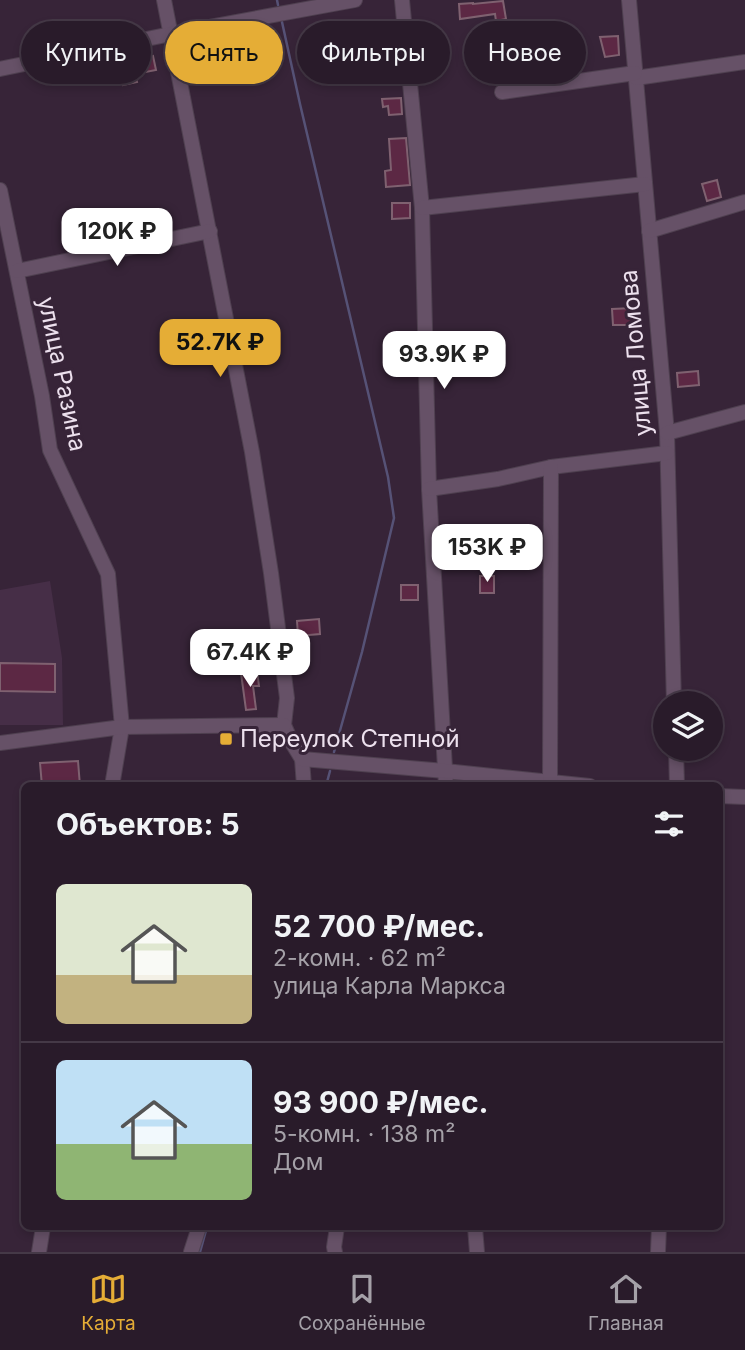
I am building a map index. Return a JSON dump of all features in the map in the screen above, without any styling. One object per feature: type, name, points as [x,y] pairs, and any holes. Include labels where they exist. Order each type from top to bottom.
[{"type":"street","points":[[164,0],[168,21]]},
{"type":"street","points":[[241,21],[355,0]]},
{"type":"street","points":[[402,0],[422,208],[429,489],[445,778]]},
{"type":"street","name":"улица Ломова","points":[[629,0],[667,433],[674,691]]},
{"type":"street","points":[[0,69],[165,35]]},
{"type":"street","points":[[502,92],[745,62]]},
{"type":"street","points":[[181,84],[252,452],[287,698],[284,724],[302,760],[304,782]]},
{"type":"street","points":[[422,208],[645,184]]},
{"type":"street","name":"улица Разина","points":[[0,190],[42,396],[50,450],[108,574],[122,726],[113,782]]},
{"type":"street","points":[[649,230],[745,202]]},
{"type":"street","points":[[17,271],[210,231]]},
{"type":"street","points":[[667,433],[745,412]]},
{"type":"street","points":[[429,489],[498,479],[551,467],[667,453]]},
{"type":"street","points":[[550,782],[551,467]]},
{"type":"street","points":[[0,743],[122,726],[284,724]]},
{"type":"street","points":[[302,760],[445,778],[515,782]]},
{"type":"street","points":[[676,761],[677,782]]},
{"type":"street","points":[[723,796],[745,797]]},
{"type":"street","points":[[39,1252],[43,1230]]},
{"type":"street","points":[[191,1252],[198,1230]]},
{"type":"street","points":[[335,1252],[337,1230]]},
{"type":"street","points":[[475,1230],[477,1252]]},
{"type":"street","points":[[658,1252],[659,1230]]},
{"type":"shaded area","points":[[50,581],[62,658],[63,725],[0,725],[0,590]]},
{"type":"building","points":[[503,1],[506,19],[496,21],[495,14],[460,19],[459,4]]},
{"type":"building","points":[[618,36],[619,55],[605,57],[600,37]]},
{"type":"building","points":[[151,56],[156,70],[151,71]]},
{"type":"building","points":[[401,98],[402,114],[389,115],[388,106],[383,107],[382,99]]},
{"type":"building","points":[[406,138],[410,185],[386,187],[385,171],[391,170],[389,139]]},
{"type":"building","points":[[717,180],[721,197],[707,201],[702,184]]},
{"type":"building","points":[[392,203],[410,203],[410,218],[392,219]]},
{"type":"building","points":[[633,308],[633,325],[613,325],[612,309]]},
{"type":"building","points":[[698,371],[699,385],[678,387],[677,373]]},
{"type":"building","points":[[466,528],[469,566],[454,566],[454,529]]},
{"type":"building","points":[[480,576],[494,576],[494,593],[480,593]]},
{"type":"building","points":[[401,585],[418,585],[418,600],[401,600]]},
{"type":"building","points":[[319,619],[320,634],[298,636],[297,621]]},
{"type":"building","points":[[0,663],[55,664],[55,692],[0,691]]},
{"type":"building","points":[[257,671],[259,686],[253,686],[256,709],[246,710],[241,673]]},
{"type":"building","points":[[78,761],[80,782],[42,782],[40,763]]},
{"type":"waterway","points":[[277,0],[278,5]]},
{"type":"waterway","points":[[283,27],[388,477],[394,518],[362,652],[334,752]]},
{"type":"waterway","points":[[327,782],[330,771]]},
{"type":"waterway","points":[[200,1252],[206,1230]]},
{"type":"place","name":"Переулок Степной","points":[[226,739]]}]
